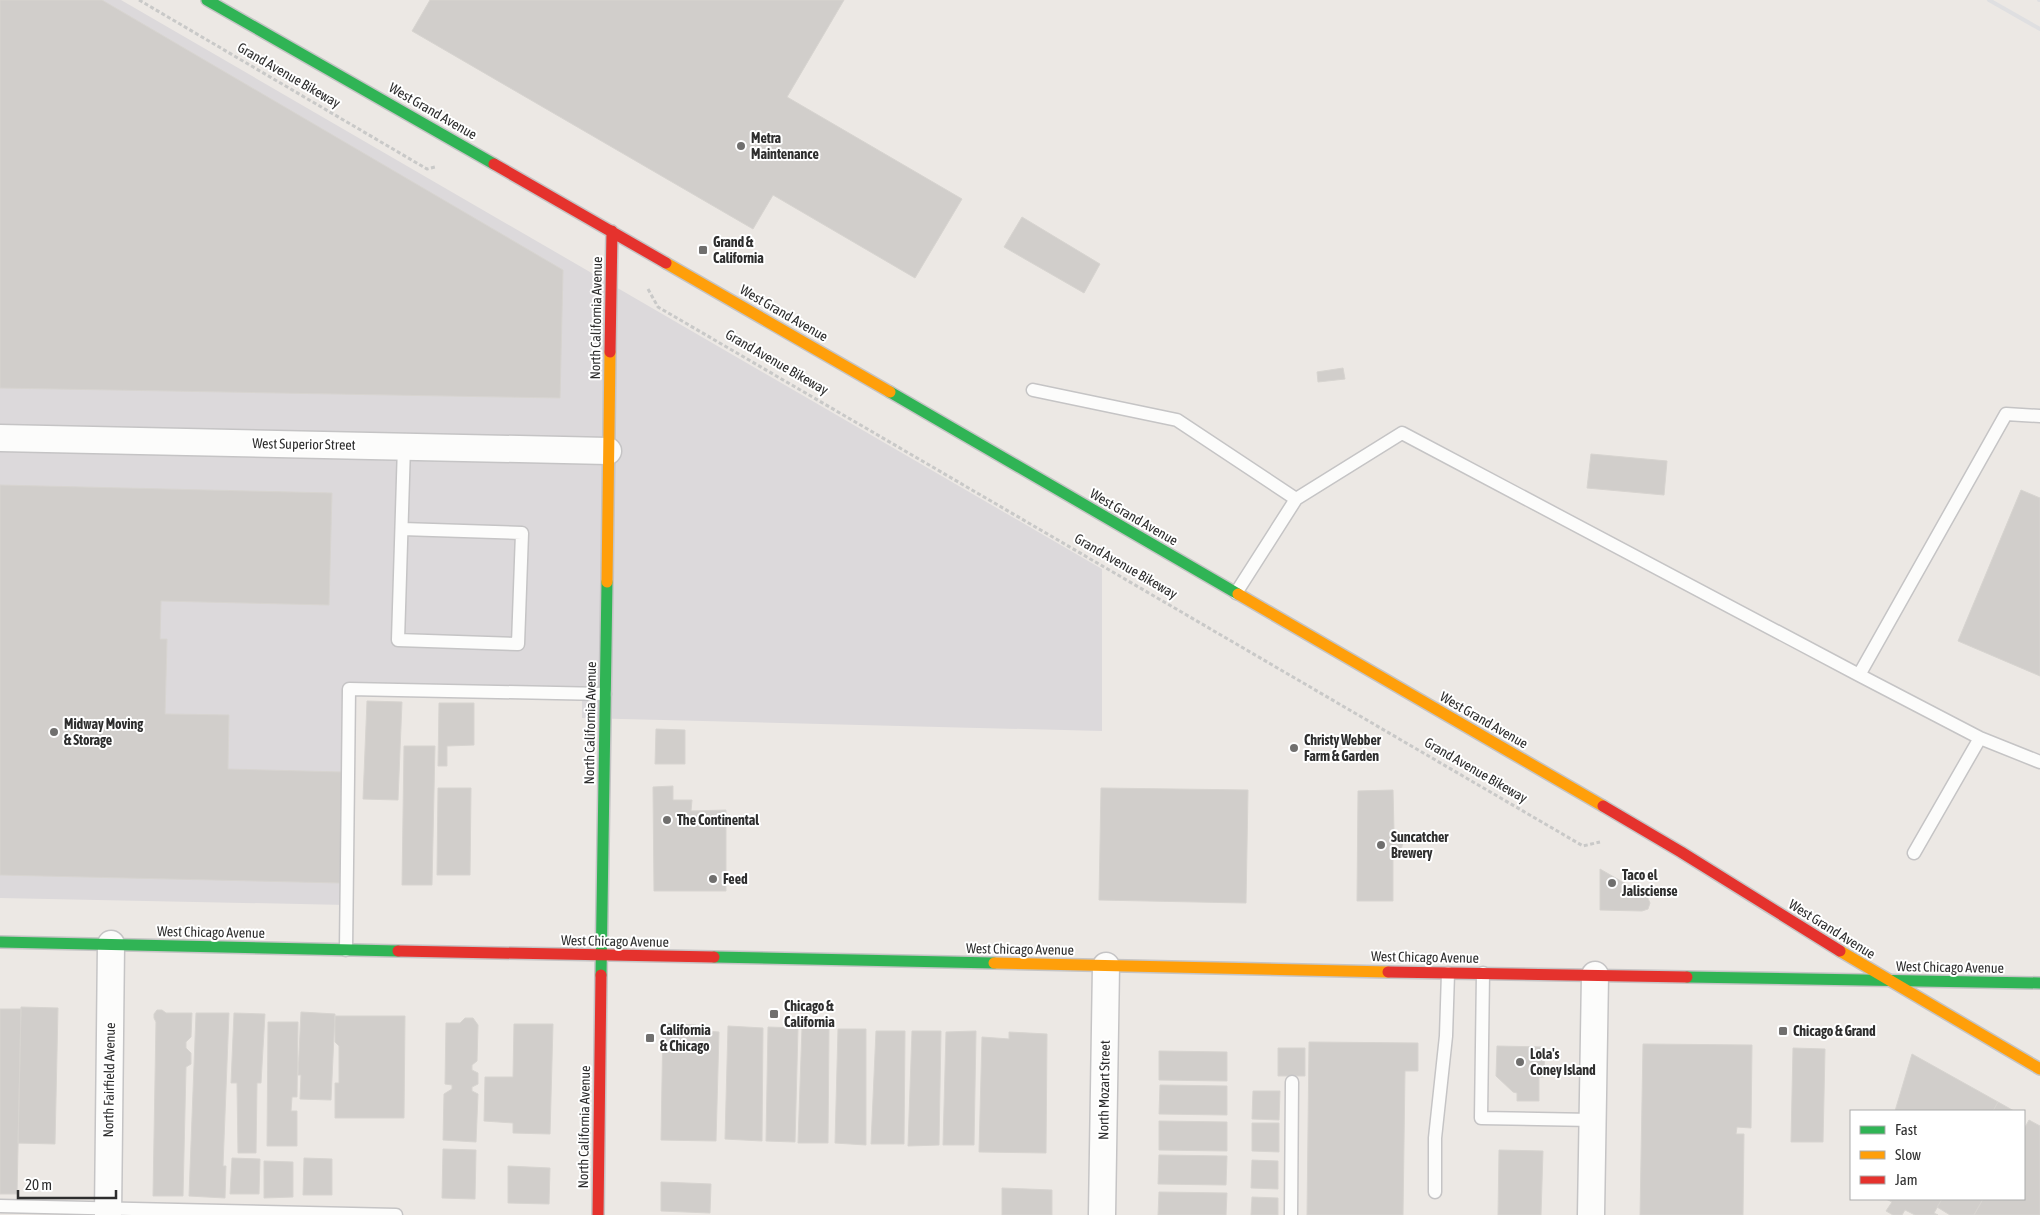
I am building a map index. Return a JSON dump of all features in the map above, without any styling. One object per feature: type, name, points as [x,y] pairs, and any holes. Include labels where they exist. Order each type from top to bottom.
[{"type":"main road","name":"West Grand Avenue","points":[[207,0],[612,231],[1681,852],[1889,981],[2040,1069]]},
{"type":"main road","name":"North California Avenue","points":[[598,1215],[612,231]]},
{"type":"main road","name":"West Chicago Avenue","points":[[0,942],[602,956],[2040,983]]},
{"type":"street","name":"West Superior Street","points":[[0,438],[608,451]]},
{"type":"street","name":"North Fairfield Avenue","points":[[108,1212],[111,944]]},
{"type":"street","name":"North Mozart Street","points":[[1102,1215],[1106,966]]},
{"type":"street","points":[[1591,1215],[1595,975]]},
{"type":"lane","points":[[1032,390],[1177,420],[1296,499]]},
{"type":"lane","points":[[1859,675],[2006,414],[2040,416]]},
{"type":"lane","points":[[1236,593],[1296,499],[1402,433],[1980,738],[2040,762]]},
{"type":"lane","points":[[402,529],[522,533],[518,644],[398,640],[404,446]]},
{"type":"lane","points":[[346,950],[349,689],[605,694]]},
{"type":"lane","points":[[1914,853],[1980,738]]},
{"type":"lane","points":[[1435,1192],[1435,1138],[1446,1036],[1448,973]]},
{"type":"lane","points":[[1483,973],[1481,1118],[1593,1120]]},
{"type":"lane","points":[[1291,1215],[1292,1082]]},
{"type":"lane","points":[[0,1206],[108,1212],[396,1215]]},
{"type":"path","name":"Grand Avenue Bikeway","points":[[139,0],[427,169]]},
{"type":"path","name":"Grand Avenue Bikeway","points":[[658,306],[1583,846]]},
{"type":"shaded area","points":[[0,0],[121,0],[1102,569],[1102,731],[582,718],[582,694],[349,689],[347,905],[0,898]]},
{"type":"building","points":[[0,0],[102,0],[563,270],[560,398],[0,388]]},
{"type":"building","name":"Metra Maintenance","points":[[430,0],[844,0],[787,97],[962,199],[915,278],[773,195],[753,229],[412,31]]},
{"type":"building","points":[[1022,217],[1100,264],[1084,293],[1004,247]]},
{"type":"building","points":[[1343,368],[1345,379],[1318,382],[1317,372]]},
{"type":"building","points":[[1591,454],[1667,461],[1664,495],[1587,488]]},
{"type":"building","points":[[0,485],[332,493],[329,605],[161,601],[160,639],[167,639],[165,714],[229,715],[228,769],[342,772],[340,883],[0,875]]},
{"type":"building","points":[[2021,490],[2040,498],[2040,676],[1958,641]]},
{"type":"building","points":[[367,701],[402,702],[398,800],[363,799]]},
{"type":"building","points":[[439,703],[474,703],[474,745],[447,746],[447,766],[438,766]]},
{"type":"building","points":[[656,729],[685,730],[685,764],[655,764]]},
{"type":"building","points":[[404,746],[435,746],[432,885],[402,885]]},
{"type":"building","points":[[673,786],[673,800],[692,800],[691,811],[726,810],[726,891],[654,891],[653,787]]},
{"type":"building","points":[[438,788],[471,788],[470,875],[437,875]]},
{"type":"building","points":[[1101,788],[1248,790],[1246,903],[1099,900]]},
{"type":"building","name":"Suncatcher Brewery","points":[[1393,790],[1394,832],[1400,834],[1404,839],[1401,850],[1393,852],[1393,901],[1357,901],[1358,791]]},
{"type":"building","name":"Taco el Jalisciense","points":[[1600,869],[1647,896],[1650,903],[1648,909],[1642,911],[1600,910]]},
{"type":"building","points":[[21,1007],[58,1008],[55,1144],[18,1143]]},
{"type":"building","points":[[0,1009],[21,1009],[17,1194],[0,1194]]},
{"type":"building","points":[[157,1010],[162,1010],[166,1013],[192,1013],[191,1037],[186,1042],[186,1048],[191,1053],[191,1064],[186,1067],[183,1196],[153,1196],[156,1022],[154,1014]]},
{"type":"building","points":[[301,1012],[335,1014],[331,1100],[300,1099],[301,1075],[298,1075]]},
{"type":"building","points":[[196,1013],[229,1013],[223,1166],[226,1166],[225,1198],[189,1196]]},
{"type":"building","points":[[234,1013],[265,1014],[261,1083],[257,1083],[256,1153],[238,1153],[237,1083],[231,1083]]},
{"type":"building","points":[[335,1016],[405,1016],[404,1118],[335,1118],[335,1083],[339,1083],[339,1046],[335,1042]]},
{"type":"building","points":[[465,1018],[473,1018],[478,1025],[477,1061],[472,1065],[472,1070],[478,1073],[478,1084],[472,1087],[472,1091],[478,1094],[476,1142],[443,1140],[444,1094],[452,1089],[452,1085],[445,1084],[446,1023],[460,1023]]},
{"type":"building","points":[[268,1022],[298,1022],[297,1097],[292,1097],[291,1111],[297,1111],[297,1146],[267,1146]]},
{"type":"building","points":[[663,1023],[696,1025],[696,1030],[719,1032],[716,1141],[661,1140]]},
{"type":"building","points":[[514,1024],[553,1024],[550,1134],[513,1133],[513,1123],[484,1121],[485,1077],[513,1077]]},
{"type":"building","points":[[728,1026],[763,1028],[762,1141],[725,1139]]},
{"type":"building","points":[[768,1027],[798,1028],[795,1142],[766,1141]]},
{"type":"building","points":[[802,1028],[829,1029],[828,1143],[798,1143]]},
{"type":"building","points":[[838,1029],[866,1029],[866,1145],[835,1143]]},
{"type":"building","points":[[876,1031],[905,1031],[904,1144],[871,1144]]},
{"type":"building","points":[[912,1031],[941,1031],[939,1145],[908,1146]]},
{"type":"building","points":[[976,1031],[974,1145],[943,1145],[946,1032]]},
{"type":"building","points":[[1009,1032],[1047,1034],[1046,1153],[979,1152],[982,1037],[1009,1039]]},
{"type":"building","points":[[1309,1042],[1418,1043],[1418,1071],[1405,1071],[1403,1215],[1307,1215]]},
{"type":"building","points":[[1643,1044],[1752,1045],[1751,1128],[1737,1127],[1736,1134],[1744,1134],[1743,1215],[1640,1215]]},
{"type":"building","name":"Lola's Coney Island","points":[[1497,1046],[1545,1047],[1544,1077],[1539,1077],[1539,1101],[1517,1101],[1517,1093],[1513,1092],[1496,1076]]},
{"type":"building","points":[[1278,1048],[1305,1048],[1305,1076],[1278,1076]]},
{"type":"building","points":[[1793,1048],[1825,1049],[1823,1142],[1791,1142]]},
{"type":"building","points":[[1159,1051],[1227,1052],[1227,1081],[1159,1080]]},
{"type":"building","points":[[1912,1054],[1998,1102],[1994,1110],[1895,1110]]},
{"type":"building","points":[[1160,1085],[1227,1086],[1227,1115],[1159,1114]]},
{"type":"building","points":[[1253,1091],[1280,1091],[1279,1120],[1252,1119]]},
{"type":"building","points":[[1998,1102],[2012,1110],[1994,1110]]},
{"type":"building","points":[[2029,1120],[2040,1126],[2040,1215],[1974,1215],[1982,1200],[2025,1200],[2025,1127]]},
{"type":"building","points":[[1159,1121],[1227,1122],[1227,1151],[1159,1150]]},
{"type":"building","points":[[1252,1123],[1279,1123],[1279,1152],[1252,1151]]},
{"type":"building","points":[[443,1149],[476,1150],[475,1199],[442,1198]]},
{"type":"building","points":[[1499,1150],[1543,1151],[1541,1215],[1498,1215]]},
{"type":"building","points":[[1159,1155],[1227,1156],[1226,1185],[1158,1184]]},
{"type":"building","points":[[232,1158],[260,1159],[259,1194],[230,1194]]},
{"type":"building","points":[[304,1158],[332,1159],[332,1195],[303,1195]]},
{"type":"building","points":[[1252,1160],[1278,1161],[1278,1189],[1251,1188]]},
{"type":"building","points":[[264,1161],[293,1162],[293,1197],[264,1198]]},
{"type":"building","points":[[508,1166],[550,1168],[549,1204],[508,1203]]},
{"type":"building","points":[[661,1182],[711,1184],[710,1213],[661,1211]]},
{"type":"building","points":[[1002,1188],[1052,1190],[1052,1215],[1002,1215]]},
{"type":"building","points":[[1159,1192],[1227,1193],[1226,1215],[1158,1215]]},
{"type":"building","points":[[1252,1197],[1278,1198],[1278,1215],[1251,1215]]},
{"type":"building","points":[[1888,1200],[1941,1200],[1934,1213],[1938,1215],[1915,1215],[1905,1210],[1902,1215],[1893,1215],[1886,1211],[1892,1202]]},
{"type":"building","points":[[1941,1200],[1982,1200],[1974,1215],[1950,1215],[1937,1207]]},
{"type":"railway","points":[[1989,0],[2040,29]]},
{"type":"traffic: fast","points":[[207,0],[494,164]]},
{"type":"traffic: fast","points":[[890,392],[1238,594]]},
{"type":"traffic: fast","points":[[601,975],[607,582]]},
{"type":"traffic: fast","points":[[0,942],[398,951]]},
{"type":"traffic: fast","points":[[714,957],[994,963]]},
{"type":"traffic: fast","points":[[1687,977],[2040,983]]},
{"type":"traffic: slow","points":[[666,263],[890,392]]},
{"type":"traffic: slow","points":[[607,582],[610,352]]},
{"type":"traffic: slow","points":[[1238,594],[1603,806]]},
{"type":"traffic: slow","points":[[1840,951],[2040,1069]]},
{"type":"traffic: slow","points":[[994,963],[1388,972]]},
{"type":"traffic: jam","points":[[494,164],[666,263]]},
{"type":"traffic: jam","points":[[610,352],[612,231]]},
{"type":"traffic: jam","points":[[1603,806],[1840,951]]},
{"type":"traffic: jam","points":[[398,951],[714,957]]},
{"type":"traffic: jam","points":[[1388,972],[1687,977]]},
{"type":"traffic: jam","points":[[598,1215],[601,975]]},
{"type":"place","name":"Metra Maintenance","points":[[741,146]]},
{"type":"place","name":"Grand & California","points":[[703,250]]},
{"type":"place","name":"Midway Moving & Storage","points":[[54,732]]},
{"type":"place","name":"Christy Webber Farm & Garden","points":[[1294,748]]},
{"type":"place","name":"The Continental","points":[[667,820]]},
{"type":"place","name":"Suncatcher Brewery","points":[[1381,845]]},
{"type":"place","name":"Feed","points":[[713,879]]},
{"type":"place","name":"Taco el Jalisciense","points":[[1612,883]]},
{"type":"place","name":"Chicago & California","points":[[774,1014]]},
{"type":"place","name":"Chicago & Grand","points":[[1783,1031]]},
{"type":"place","name":"California & Chicago","points":[[650,1038]]},
{"type":"place","name":"Lola's Coney Island","points":[[1520,1062]]}]
